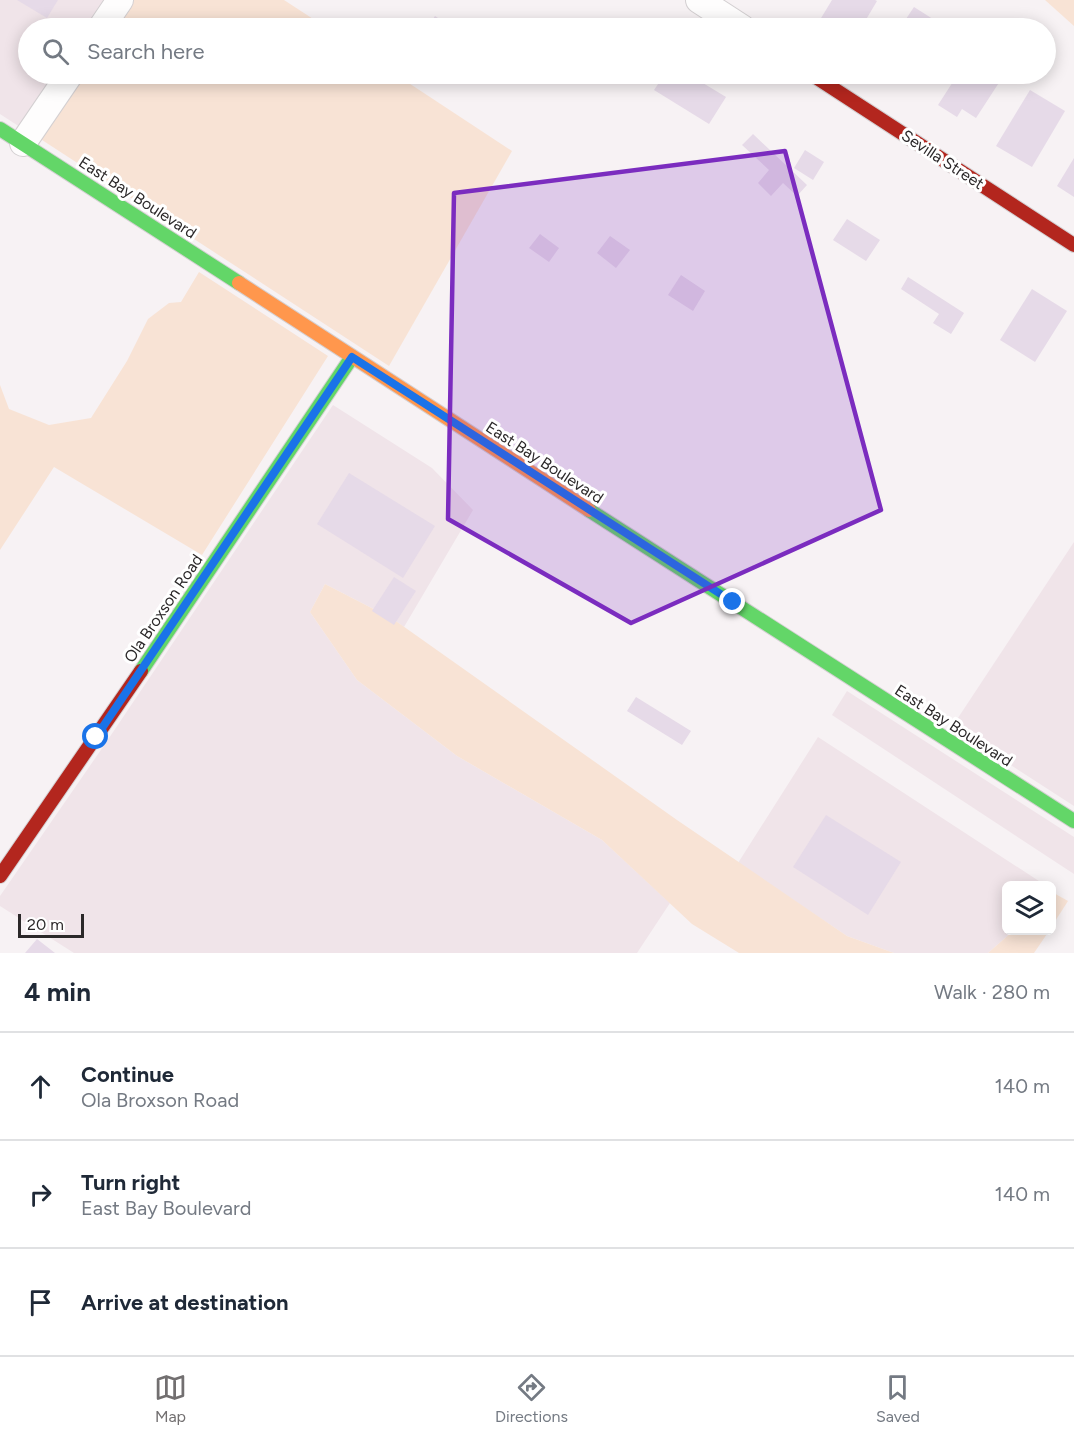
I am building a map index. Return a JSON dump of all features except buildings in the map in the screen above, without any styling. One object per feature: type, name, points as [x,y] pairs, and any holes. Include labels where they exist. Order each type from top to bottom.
[{"type":"main road","name":"Sevilla Street","points":[[826,84],[1074,245]]},
{"type":"main road","name":"East Bay Boulevard","points":[[0,129],[1074,821]]},
{"type":"main road","name":"Ola Broxson Road","points":[[0,876],[352,357]]},
{"type":"street","points":[[108,18],[120,0]]},
{"type":"street","points":[[699,0],[727,18]]},
{"type":"street","points":[[22,143],[63,84]]},
{"type":"highlighted area","points":[[785,151],[881,510],[631,623],[448,519],[454,193]]},
{"type":"shaded area","points":[[0,0],[104,0],[92,18],[18,18],[18,84],[50,84],[20,127],[0,114]]},
{"type":"shaded area","points":[[134,0],[284,0],[312,18],[121,18]]},
{"type":"shaded area","points":[[1045,0],[1074,0],[1074,26]]},
{"type":"shaded area","points":[[77,84],[410,84],[512,151],[389,366],[39,138]]},
{"type":"shaded area","points":[[199,272],[328,356],[202,555],[54,467],[0,550],[0,385],[9,409],[49,425],[91,418],[127,361],[148,319],[169,303],[181,302]]},
{"type":"shaded area","points":[[333,405],[432,468],[473,510],[404,627],[325,584],[310,612],[357,680],[457,756],[602,840],[670,903],[637,953],[74,953],[0,906],[0,896]]},
{"type":"shaded area","points":[[1074,542],[1074,806],[952,727]]},
{"type":"shaded area","points":[[325,584],[393,619],[677,820],[847,936],[894,953],[739,953],[692,924],[602,840],[457,756],[357,680],[310,612]]},
{"type":"shaded area","points":[[847,691],[1074,837],[1074,874],[832,715]]},
{"type":"shaded area","points":[[818,737],[1039,881],[1002,881],[1002,935],[1008,935],[988,953],[894,953],[847,936],[738,863]]},
{"type":"shaded area","points":[[1056,894],[1068,901],[1056,920]]},
{"type":"shaded area","points":[[1008,935],[1046,935],[1034,953],[988,953]]},
{"type":"traffic: fast","points":[[0,129],[239,283]]},
{"type":"traffic: fast","points":[[141,671],[352,357]]},
{"type":"traffic: fast","points":[[589,510],[1074,821]]},
{"type":"traffic: slow","points":[[239,283],[589,510]]},
{"type":"traffic: jam","points":[[826,84],[1074,245]]},
{"type":"traffic: jam","points":[[0,876],[141,671]]},
{"type":"route","points":[[96,737],[352,357],[733,602]]}]
